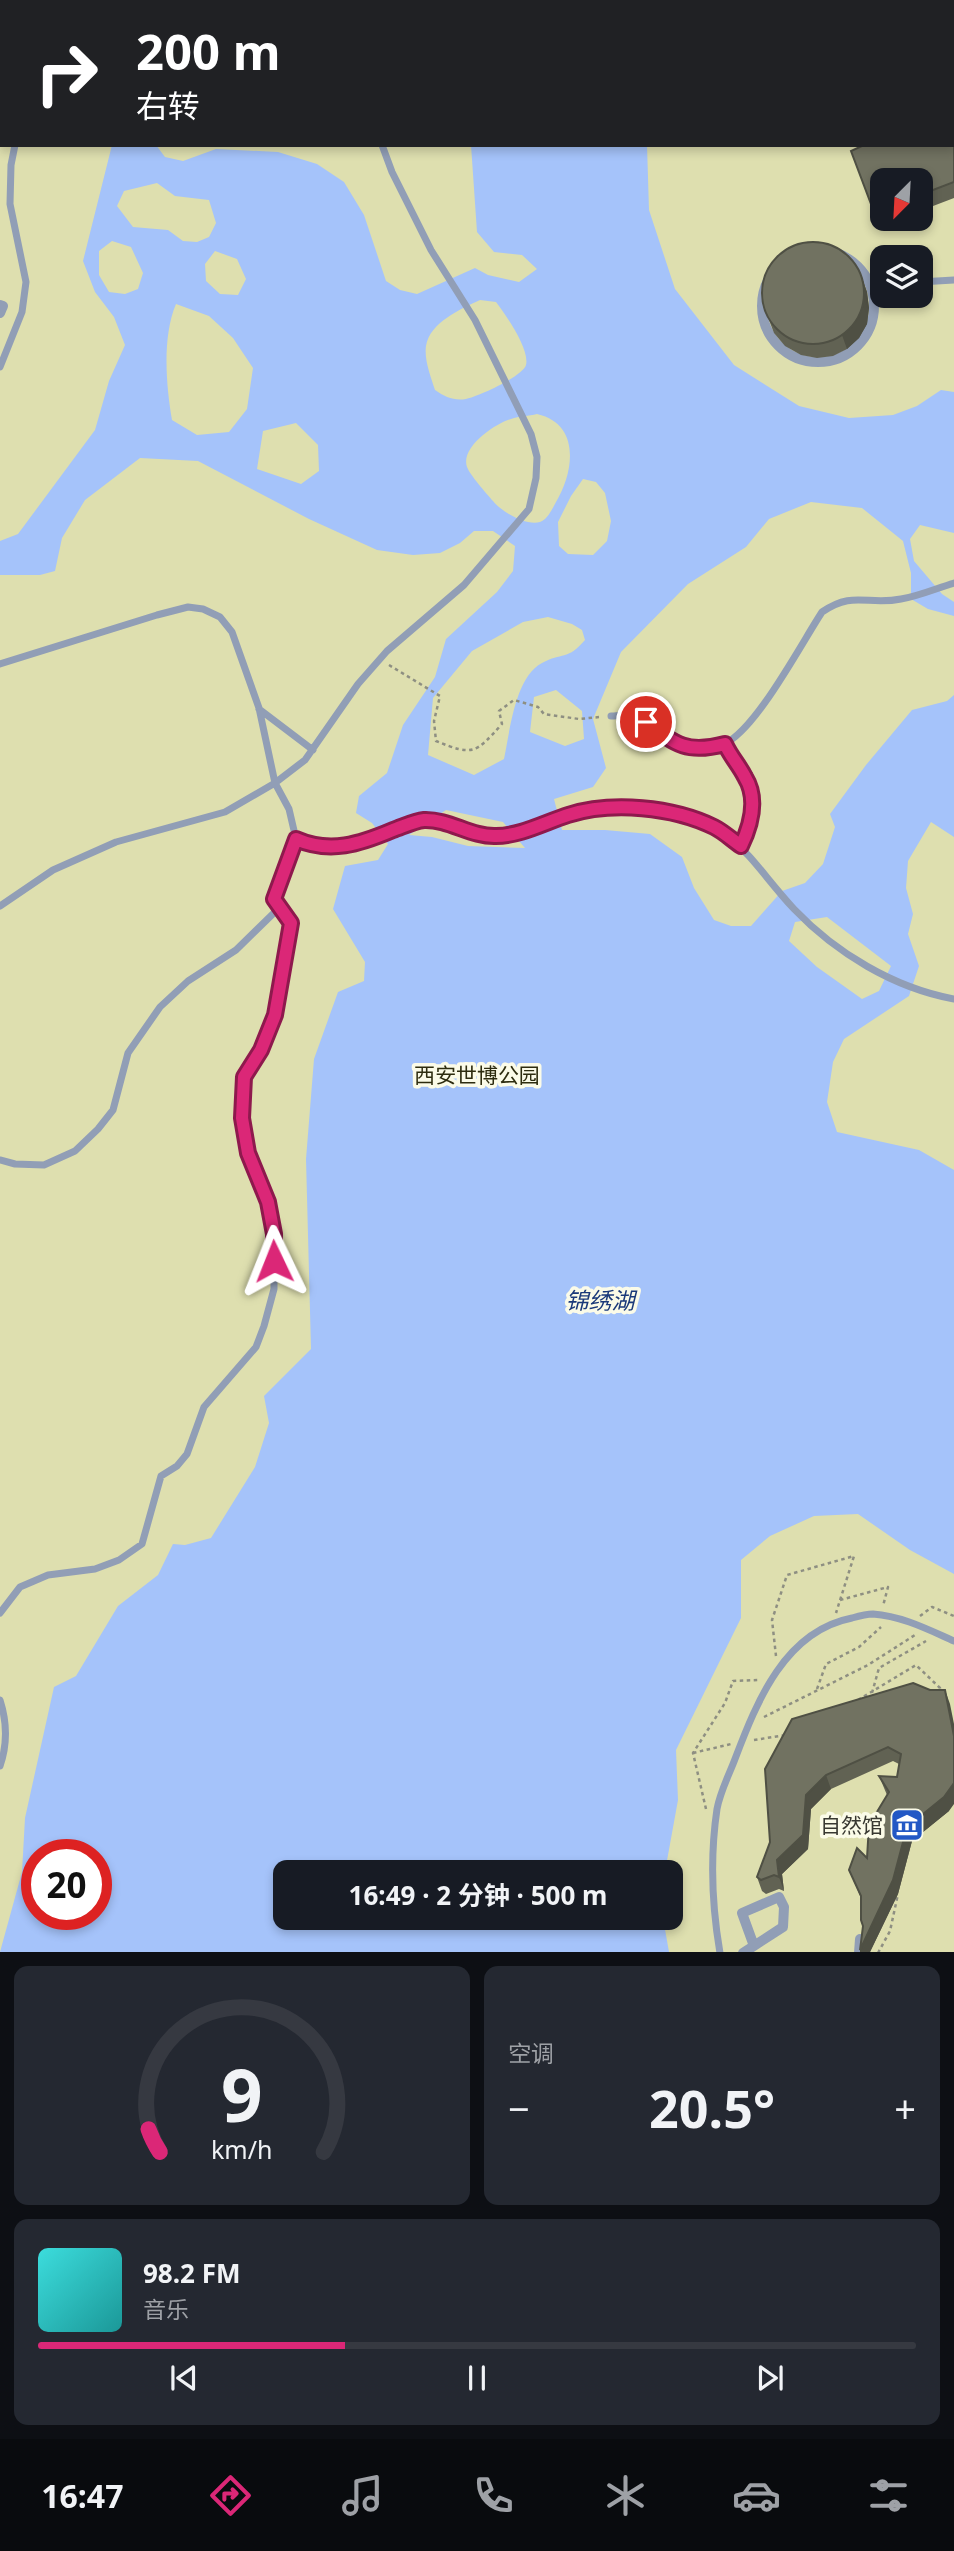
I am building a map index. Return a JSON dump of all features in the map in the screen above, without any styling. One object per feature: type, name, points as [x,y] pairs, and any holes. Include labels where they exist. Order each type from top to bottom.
[{"type":"street","points":[[809,250],[828,250],[846,256],[862,268],[877,285],[873,321],[866,337],[853,351],[838,359],[820,362],[802,360],[779,346],[764,323],[761,304],[765,285],[775,268],[790,256],[809,250]]},
{"type":"street","points":[[0,305],[3,306],[0,313]]},
{"type":"street","points":[[743,1952],[754,1946],[783,1927],[784,1908],[779,1897],[742,1913],[754,1946]]},
{"type":"street","points":[[859,1952],[860,1939]]},
{"type":"lane","points":[[0,367],[22,312],[26,282],[10,204],[11,165],[15,147]]},
{"type":"lane","points":[[0,906],[53,870],[116,842],[225,812],[275,783],[305,760],[358,684],[382,657],[464,585],[529,509],[536,478],[537,457],[531,434],[475,320],[440,266],[383,147]]},
{"type":"lane","points":[[0,207],[12,212]]},
{"type":"lane","points":[[933,281],[954,279]]},
{"type":"lane","points":[[611,716],[634,715],[673,743],[687,748],[707,749],[725,744],[753,720],[822,612],[846,599],[903,599],[954,583]]},
{"type":"lane","points":[[0,664],[188,607],[203,609],[220,617],[232,632],[259,709],[275,783],[289,809],[296,839],[274,899],[291,923],[275,1015],[261,1050],[244,1077],[242,1118],[248,1153],[268,1202],[274,1234],[274,1289],[256,1347],[204,1407],[187,1454],[177,1466],[161,1476],[142,1544],[119,1560],[95,1569],[48,1574],[20,1587],[0,1613]]},
{"type":"lane","points":[[259,709],[313,750]]},
{"type":"lane","points":[[725,744],[733,761],[746,778],[751,796],[749,828],[741,846]]},
{"type":"lane","points":[[296,839],[323,848],[345,846],[365,842],[423,820],[498,836],[585,810],[621,808],[690,818],[716,828],[741,846],[794,908],[828,941],[863,964],[901,983],[954,999]]},
{"type":"lane","points":[[0,1160],[15,1164],[44,1165],[75,1151],[113,1110],[128,1053],[160,1007],[188,981],[236,950],[280,907]]},
{"type":"lane","points":[[720,1952],[714,1918],[713,1848],[718,1806],[748,1726],[771,1679],[786,1657],[821,1629],[872,1614],[911,1623],[954,1641]]},
{"type":"lane","points":[[0,1700],[7,1723],[4,1756],[0,1766]]},
{"type":"path","points":[[382,657],[393,668],[440,696],[434,721],[436,741],[461,751],[480,748],[502,724],[499,712],[514,700],[538,707],[544,714],[579,719],[611,716]]},
{"type":"path","points":[[777,1670],[772,1620],[787,1575],[854,1556],[832,1624]]},
{"type":"path","points":[[840,1600],[888,1587],[880,1615]]},
{"type":"path","points":[[911,1623],[932,1607],[954,1616]]},
{"type":"path","points":[[817,1690],[826,1664],[859,1647],[891,1617]]},
{"type":"path","points":[[748,1726],[868,1665],[925,1629]]},
{"type":"path","points":[[872,1693],[879,1668],[938,1634]]},
{"type":"path","points":[[849,1704],[916,1665],[940,1688],[939,1696]]},
{"type":"path","points":[[708,1818],[693,1753],[725,1703],[733,1681],[771,1679]]},
{"type":"path","points":[[693,1753],[741,1742],[782,1737],[794,1731]]},
{"type":"path","points":[[878,1952],[890,1931],[898,1894]]},
{"type":"green space","name":"西安世博公园","points":[[0,147],[954,147],[954,1952],[0,1952]]},
{"type":"water","name":"锦绣湖","points":[[112,147],[158,147],[165,157],[183,161],[216,149],[278,152],[317,164],[344,182],[364,215],[386,281],[400,290],[417,294],[475,268],[488,275],[519,282],[537,269],[522,255],[494,252],[477,232],[471,147],[647,147],[649,210],[675,289],[734,365],[799,406],[849,418],[893,415],[917,406],[941,390],[954,392],[954,533],[920,525],[910,539],[914,561],[942,594],[954,602],[954,616],[928,609],[911,599],[911,573],[903,541],[862,508],[811,502],[769,519],[746,547],[688,584],[621,652],[593,719],[606,768],[593,787],[554,799],[562,830],[650,834],[682,857],[694,888],[714,920],[731,926],[751,926],[782,891],[805,883],[823,864],[835,827],[830,814],[912,710],[947,701],[954,695],[954,837],[931,822],[908,861],[906,888],[913,914],[908,934],[919,966],[909,996],[844,1039],[833,1062],[827,1102],[837,1132],[919,1150],[954,1170],[954,1574],[910,1550],[858,1514],[814,1516],[770,1536],[741,1560],[741,1618],[676,1750],[678,1800],[667,1860],[273,1860],[273,1930],[665,1930],[669,1952],[0,1952],[21,1876],[21,1930],[112,1930],[112,1839],[24,1839],[25,1818],[54,1687],[76,1676],[118,1606],[158,1575],[173,1544],[185,1545],[211,1538],[255,1467],[269,1423],[264,1396],[311,1349],[306,1159],[314,1059],[338,992],[364,981],[365,962],[333,909],[345,866],[378,860],[388,844],[372,823],[356,813],[359,796],[387,773],[403,725],[435,677],[446,639],[497,592],[513,571],[515,546],[493,531],[474,531],[460,543],[440,553],[413,555],[377,550],[309,519],[198,461],[140,458],[85,500],[62,538],[55,571],[40,575],[0,575],[0,541],[18,534],[95,430],[109,381],[125,345],[114,317],[95,292],[83,261]],"holes":[[[157,183],[175,196],[209,200],[216,223],[209,237],[197,242],[183,241],[168,230],[133,227],[117,206],[124,191]],[[112,241],[131,247],[143,273],[138,289],[125,294],[109,292],[99,275],[99,251]],[[215,251],[237,259],[246,279],[238,295],[220,294],[206,281],[205,264]],[[480,300],[496,302],[516,332],[524,350],[526,365],[517,375],[480,394],[466,399],[442,395],[435,390],[427,363],[426,346],[433,330],[456,312]],[[176,304],[209,316],[233,338],[253,368],[247,409],[229,432],[197,435],[172,420],[168,392],[167,346]],[[537,414],[551,419],[567,438],[570,450],[567,477],[548,516],[540,522],[527,522],[497,505],[471,475],[466,459],[481,437],[505,421]],[[296,423],[318,445],[319,471],[301,484],[257,469],[263,431]],[[583,479],[596,482],[605,493],[611,521],[607,541],[593,555],[568,554],[559,546],[558,522]],[[548,617],[582,630],[585,640],[574,651],[542,663],[526,680],[515,706],[504,759],[474,775],[428,755],[433,698],[472,651],[523,622]],[[556,690],[582,711],[584,739],[565,746],[530,732],[534,697]],[[446,810],[503,822],[525,848],[468,846],[432,837],[409,835]],[[827,917],[891,966],[879,991],[862,999],[817,967],[789,941],[795,922]]]},
{"type":"building","points":[[860,147],[954,147],[954,182],[933,190],[933,168],[870,168],[870,201],[851,151]]},
{"type":"building","points":[[813,242],[833,246],[849,257],[860,273],[864,293],[860,313],[849,329],[833,340],[813,344],[793,340],[777,329],[766,313],[762,293],[766,273],[777,257],[793,246]]},
{"type":"building","name":"自然馆","points":[[913,1683],[930,1690],[945,1690],[954,1736],[954,1783],[944,1797],[907,1827],[893,1880],[860,1950],[863,1926],[861,1896],[849,1870],[857,1848],[867,1858],[869,1825],[889,1792],[879,1776],[897,1777],[901,1754],[888,1747],[826,1775],[806,1795],[803,1835],[777,1860],[779,1877],[774,1875],[761,1880],[757,1877],[770,1842],[765,1769],[792,1719]]},
{"type":"place","name":"自然馆","points":[[907,1825]]},
{"type":"route","points":[[274,1261],[274,1234],[268,1202],[248,1153],[242,1118],[244,1077],[261,1050],[275,1015],[291,923],[274,899],[296,839],[323,848],[345,846],[365,842],[423,820],[498,836],[585,810],[621,808],[690,818],[716,828],[741,846],[749,828],[751,796],[746,778],[733,761],[725,744],[707,749],[687,748],[673,743],[646,722]]}]
